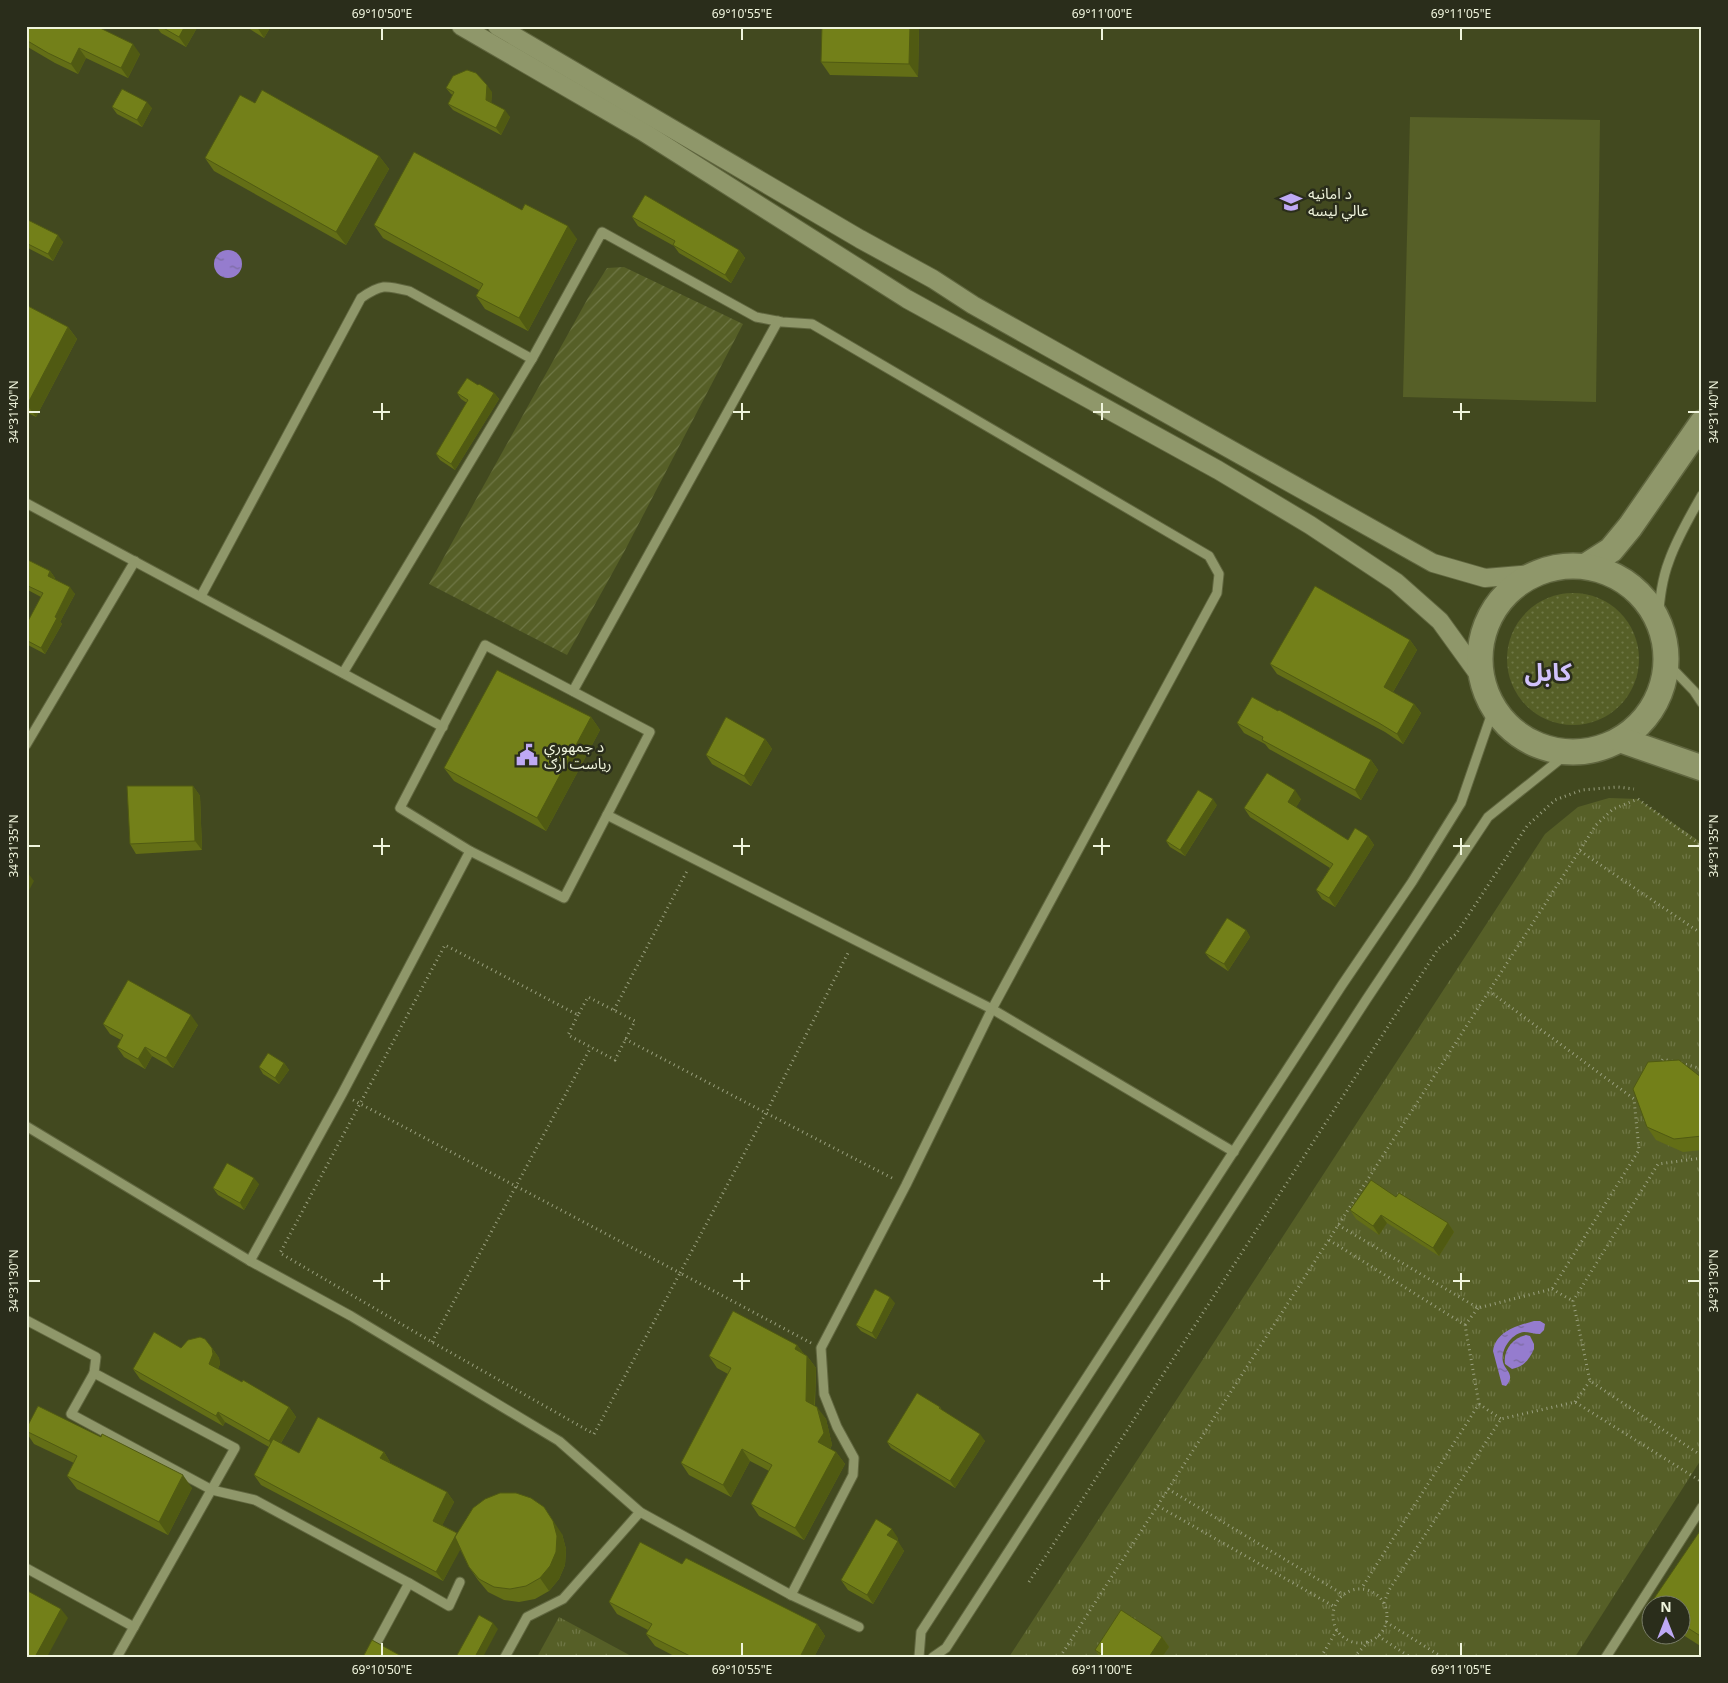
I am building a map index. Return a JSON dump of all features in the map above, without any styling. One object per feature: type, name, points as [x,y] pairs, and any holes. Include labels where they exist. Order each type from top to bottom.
[{"type":"street","points":[[461,26],[642,131],[915,303],[1218,470],[1318,530],[1396,582],[1440,621],[1480,675],[1494,710],[1526,740],[1568,753],[1621,740],[1645,720],[1661,693],[1667,663],[1658,618],[1628,583],[1586,566],[1558,567],[1532,574],[1486,578],[1433,563],[973,305],[933,279],[860,239],[497,26]]},
{"type":"street","points":[[742,194],[755,178]]},
{"type":"street","points":[[1586,566],[1611,550],[1630,527],[1702,423]]},
{"type":"street","points":[[1480,675],[1481,635],[1500,599],[1532,574]]},
{"type":"street","points":[[1621,740],[1701,767]]},
{"type":"lane","points":[[343,673],[532,359],[602,232],[756,317],[812,324],[1209,556],[1219,574],[1217,593],[992,1010],[906,1185],[821,1348],[824,1394],[837,1427],[854,1458],[853,1475],[791,1595]]},
{"type":"lane","points":[[201,596],[361,298],[374,289],[388,286],[408,291],[532,359]]},
{"type":"lane","points":[[573,691],[778,321]]},
{"type":"lane","points":[[1658,618],[1662,588],[1669,561],[1687,520],[1702,495]]},
{"type":"lane","points":[[26,502],[443,727]]},
{"type":"lane","points":[[26,745],[135,561]]},
{"type":"lane","points":[[485,645],[573,691],[650,732],[564,898],[470,851],[400,808],[485,645]]},
{"type":"lane","points":[[1667,663],[1694,691],[1702,703]]},
{"type":"lane","points":[[919,1657],[921,1632],[1342,985],[1412,882],[1461,802],[1494,710]]},
{"type":"lane","points":[[933,1657],[946,1648],[1366,1000],[1488,817],[1568,753]]},
{"type":"lane","points":[[607,815],[992,1010],[1234,1152]]},
{"type":"lane","points":[[250,1261],[342,1094],[470,851]]},
{"type":"lane","points":[[26,1126],[250,1261],[351,1316],[559,1441],[640,1512],[791,1595],[859,1627]]},
{"type":"lane","points":[[26,1320],[96,1357],[94,1373],[71,1414],[212,1490],[255,1500],[449,1606],[460,1582]]},
{"type":"lane","points":[[94,1373],[235,1448],[117,1657]]},
{"type":"lane","points":[[1606,1657],[1702,1507]]},
{"type":"lane","points":[[505,1657],[527,1617],[563,1599],[640,1512]]},
{"type":"lane","points":[[26,1568],[134,1627]]},
{"type":"lane","points":[[369,1657],[409,1583]]},
{"type":"path","points":[[1029,1582],[1438,949],[1456,934],[1527,826],[1555,800],[1582,790],[1618,787],[1634,789]]},
{"type":"path","points":[[1060,1657],[1596,825],[1613,809],[1638,799],[1702,846]]},
{"type":"path","points":[[1580,851],[1702,934]]},
{"type":"path","points":[[614,1010],[694,859]]},
{"type":"path","points":[[578,1016],[445,945],[280,1253],[594,1434],[766,1114],[854,940]]},
{"type":"path","points":[[1489,991],[1634,1099]]},
{"type":"path","points":[[588,997],[614,1010],[635,1021],[614,1060],[568,1034],[588,997]]},
{"type":"path","points":[[625,1039],[766,1114],[906,1185]]},
{"type":"path","points":[[432,1342],[591,1047]]},
{"type":"path","points":[[1657,1067],[1663,1059],[1702,1069]]},
{"type":"path","points":[[1361,1589],[1480,1404],[1466,1325],[1478,1308],[1552,1289],[1639,1150],[1634,1099],[1640,1091]]},
{"type":"path","points":[[342,1094],[821,1348]]},
{"type":"path","points":[[1702,1158],[1658,1164],[1572,1301],[1590,1381],[1702,1456]]},
{"type":"path","points":[[1338,1225],[1478,1308]]},
{"type":"path","points":[[1329,1240],[1466,1325]]},
{"type":"path","points":[[1552,1289],[1572,1301]]},
{"type":"path","points":[[1384,1603],[1389,1590],[1501,1419],[1575,1402],[1590,1381]]},
{"type":"path","points":[[1575,1402],[1702,1482]]},
{"type":"path","points":[[1480,1404],[1501,1419]]},
{"type":"path","points":[[1168,1489],[1344,1595]]},
{"type":"path","points":[[1158,1506],[1335,1607]]},
{"type":"path","points":[[1354,1657],[1370,1641],[1378,1636],[1386,1622],[1387,1612],[1384,1603],[1370,1591],[1361,1589],[1351,1591],[1340,1599],[1335,1607],[1334,1622],[1337,1630],[1348,1640],[1360,1643],[1370,1641]]},
{"type":"path","points":[[1386,1622],[1442,1657]]},
{"type":"path","points":[[1321,1657],[1337,1630]]},
{"type":"path","points":[[1378,1636],[1410,1657]]},
{"type":"green space","points":[[1410,117],[1600,120],[1596,402],[1403,397]]},
{"type":"green space","points":[[624,267],[743,324],[624,552],[567,655],[429,584],[588,298],[607,268]]},
{"type":"green space","points":[[1573,593],[1586,594],[1598,598],[1620,612],[1634,634],[1638,646],[1638,672],[1634,684],[1620,706],[1598,720],[1586,724],[1573,725],[1560,724],[1548,720],[1526,706],[1512,684],[1508,672],[1507,659],[1508,646],[1512,634],[1526,612],[1548,598],[1560,594]]},
{"type":"green space","points":[[1609,798],[1638,799],[1702,843],[1702,1458],[1575,1657],[1009,1657],[1545,834],[1578,807]]},
{"type":"green space","points":[[559,1617],[633,1657],[537,1657]]},
{"type":"water","points":[[228,250],[238,254],[242,264],[238,274],[228,278],[218,274],[214,264],[218,254]]},
{"type":"water","points":[[1534,1321],[1540,1321],[1545,1324],[1544,1330],[1540,1334],[1520,1333],[1515,1335],[1505,1347],[1503,1362],[1510,1378],[1506,1386],[1502,1385],[1493,1351],[1495,1344],[1508,1330]]},
{"type":"water","points":[[1526,1335],[1530,1336],[1534,1349],[1526,1362],[1512,1369],[1505,1364],[1505,1354],[1513,1342]]},
{"type":"building","points":[[26,26],[96,26],[133,44],[121,68],[79,48],[71,64],[26,40]]},
{"type":"building","points":[[160,26],[185,26],[179,37]]},
{"type":"building","points":[[822,26],[910,26],[909,64],[821,62]]},
{"type":"building","points":[[467,70],[476,73],[487,85],[486,100],[505,110],[496,128],[448,104],[454,92],[446,88],[453,76]]},
{"type":"building","points":[[122,89],[147,102],[137,120],[112,107]]},
{"type":"building","points":[[262,90],[379,156],[336,232],[205,158],[240,95],[255,103]]},
{"type":"building","points":[[414,152],[522,210],[525,204],[568,226],[519,318],[476,296],[483,284],[374,225]]},
{"type":"building","points":[[645,195],[739,250],[725,275],[673,245],[675,241],[632,217]]},
{"type":"building","points":[[26,219],[58,235],[48,254],[26,243]]},
{"type":"building","points":[[26,305],[68,327],[27,405],[26,404]]},
{"type":"building","points":[[467,378],[494,393],[451,464],[436,454],[468,400],[457,393]]},
{"type":"building","points":[[26,559],[50,571],[48,576],[70,587],[55,617],[57,618],[41,648],[26,640],[26,625],[43,593],[26,585]]},
{"type":"building","points":[[1315,586],[1410,640],[1384,687],[1414,704],[1397,734],[1270,664]]},
{"type":"building","name":"د جمهوري ریاست ارګ","points":[[497,670],[591,717],[537,818],[444,768]]},
{"type":"building","points":[[1252,697],[1371,760],[1355,790],[1262,740],[1263,737],[1237,723]]},
{"type":"building","points":[[726,717],[765,739],[744,776],[706,755]]},
{"type":"building","points":[[1267,773],[1295,790],[1288,802],[1348,840],[1355,828],[1368,836],[1329,898],[1316,890],[1333,864],[1244,808]]},
{"type":"building","points":[[127,786],[193,786],[195,841],[130,844]]},
{"type":"building","points":[[1198,790],[1213,799],[1180,850],[1166,841]]},
{"type":"building","points":[[1227,918],[1246,930],[1224,964],[1205,953]]},
{"type":"building","points":[[128,980],[191,1015],[166,1058],[145,1047],[138,1059],[117,1047],[123,1035],[103,1024]]},
{"type":"building","points":[[268,1053],[284,1063],[275,1078],[259,1067]]},
{"type":"building","points":[[1679,1060],[1702,1078],[1702,1136],[1674,1139],[1647,1127],[1633,1089],[1648,1062]]},
{"type":"building","points":[[227,1163],[254,1178],[240,1203],[213,1188]]},
{"type":"building","points":[[1371,1180],[1396,1197],[1399,1193],[1448,1223],[1433,1248],[1381,1215],[1373,1226],[1350,1210]]},
{"type":"building","points":[[875,1289],[890,1297],[872,1333],[856,1325]]},
{"type":"building","points":[[733,1311],[797,1345],[795,1349],[807,1356],[806,1401],[817,1407],[824,1433],[818,1442],[836,1452],[795,1528],[751,1504],[772,1465],[742,1449],[723,1485],[681,1463],[731,1368],[709,1356]]},
{"type":"building","points":[[154,1332],[181,1348],[188,1340],[200,1337],[205,1339],[212,1348],[213,1354],[209,1364],[242,1382],[243,1380],[289,1407],[269,1441],[218,1412],[216,1416],[133,1369]]},
{"type":"building","points":[[917,1393],[980,1434],[950,1481],[887,1442]]},
{"type":"building","points":[[38,1406],[101,1437],[102,1434],[183,1475],[159,1522],[67,1476],[77,1456],[26,1431]]},
{"type":"building","points":[[318,1417],[384,1452],[380,1458],[447,1492],[433,1521],[457,1533],[436,1572],[254,1475],[273,1439],[299,1453]]},
{"type":"building","points":[[500,1493],[516,1493],[531,1498],[544,1507],[553,1521],[557,1536],[556,1552],[550,1566],[540,1578],[526,1586],[510,1589],[494,1587],[479,1579],[469,1567],[455,1537],[473,1508],[485,1499]]},
{"type":"building","points":[[876,1519],[892,1529],[887,1535],[898,1541],[867,1595],[841,1580]]},
{"type":"building","points":[[1702,1528],[1702,1637],[1690,1629],[1690,1596],[1656,1596]]},
{"type":"building","points":[[640,1542],[682,1564],[686,1558],[817,1624],[800,1657],[692,1657],[646,1634],[652,1624],[609,1602]]},
{"type":"building","points":[[26,1590],[61,1609],[35,1657],[26,1657]]},
{"type":"building","points":[[1121,1610],[1162,1637],[1149,1657],[1106,1657],[1095,1650]]},
{"type":"building","points":[[479,1615],[493,1623],[475,1657],[456,1657]]},
{"type":"building","points":[[372,1640],[403,1657],[363,1657]]},
{"type":"place","name":"د امانیه عالي لیسه","points":[[1291,202]]},
{"type":"place","name":"د جمهوري ریاست ارګ","points":[[527,755]]},
{"type":"district","name":"کابل","points":[[1548,671]]}]
